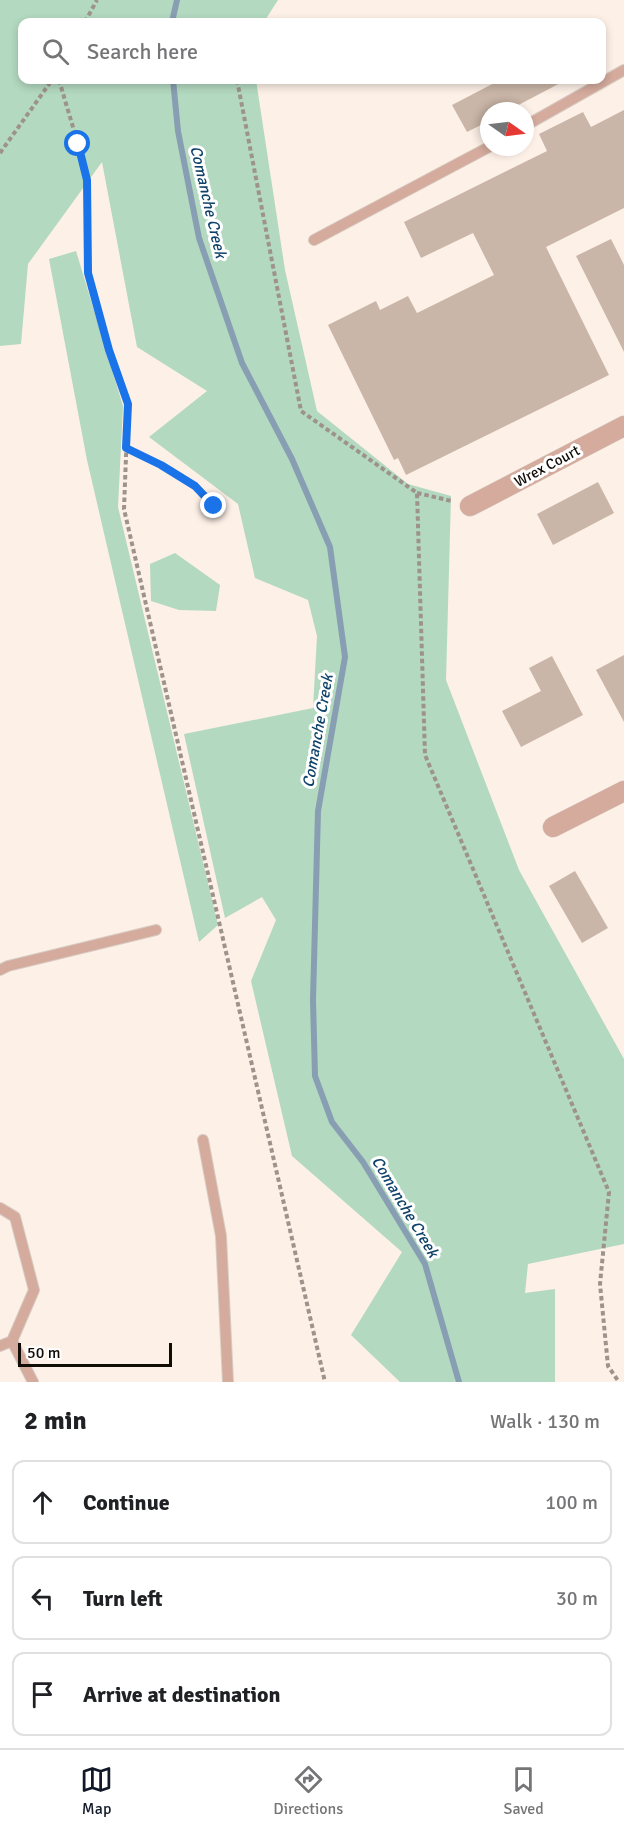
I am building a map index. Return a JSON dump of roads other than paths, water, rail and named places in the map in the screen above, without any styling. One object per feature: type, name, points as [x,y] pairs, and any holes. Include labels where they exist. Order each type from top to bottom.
[{"type":"street","name":"Wrex Court","points":[[470,506],[624,426]]},
{"type":"street","points":[[553,827],[624,790]]},
{"type":"lane","points":[[606,80],[624,70]]},
{"type":"lane","points":[[534,121],[599,84]]},
{"type":"lane","points":[[314,240],[480,152]]},
{"type":"lane","points":[[0,970],[8,966],[156,930]]},
{"type":"lane","points":[[203,1140],[220,1236],[228,1382]]},
{"type":"lane","points":[[0,1208],[15,1217],[34,1290],[12,1341],[0,1346]]},
{"type":"lane","points":[[12,1341],[33,1382]]},
{"type":"waterway","name":"Comanche Creek","points":[[173,18],[177,0]]},
{"type":"waterway","name":"Comanche Creek","points":[[173,84],[178,131],[199,238],[242,363],[292,459],[330,547],[345,657],[318,811],[313,1000],[315,1076],[332,1122],[363,1162],[425,1264],[459,1382]]}]
